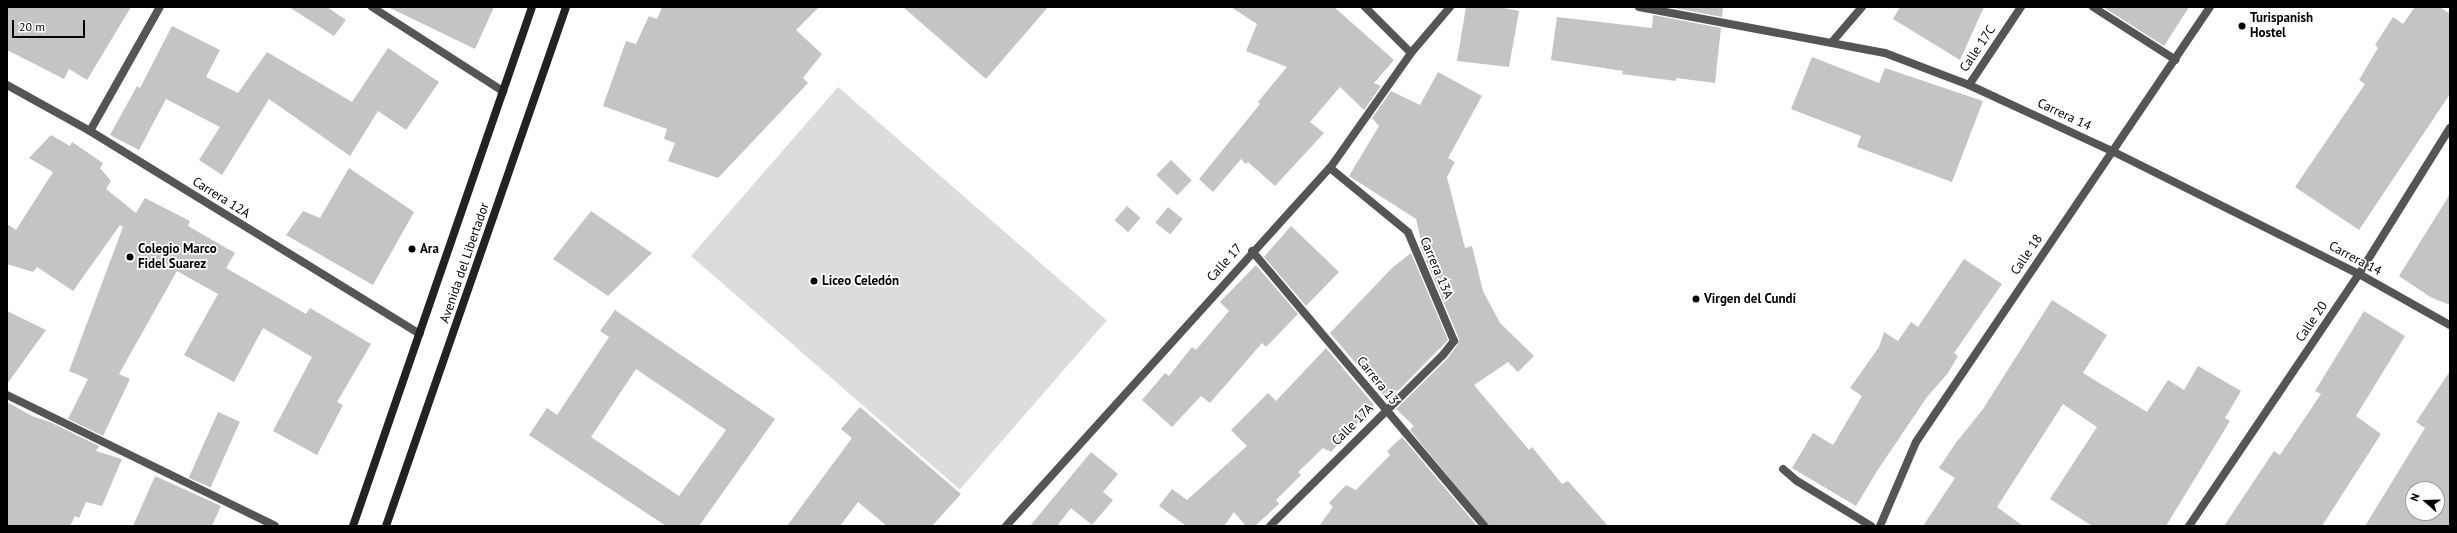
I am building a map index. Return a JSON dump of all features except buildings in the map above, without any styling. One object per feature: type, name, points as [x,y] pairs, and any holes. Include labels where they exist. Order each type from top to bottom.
[{"type":"main road","name":"Avenida del Libertador","points":[[353,526],[532,7]]},
{"type":"main road","name":"Avenida del Libertador","points":[[386,526],[566,7]]},
{"type":"street","points":[[90,131],[160,7]]},
{"type":"street","points":[[372,7],[503,91]]},
{"type":"street","points":[[1365,7],[1411,54]]},
{"type":"street","name":"Calle 17","points":[[1006,526],[1252,251],[1330,168],[1411,54],[1450,7]]},
{"type":"street","name":"Carrera 14","points":[[1639,7],[1885,53],[1969,85],[2112,151],[2358,274],[2450,326]]},
{"type":"street","points":[[1832,42],[1862,7]]},
{"type":"street","name":"Calle 17C","points":[[1969,85],[2021,7]]},
{"type":"street","points":[[2093,7],[2176,60]]},
{"type":"street","name":"Calle 18","points":[[1880,526],[1916,442],[2112,151],[2176,60],[2210,7]]},
{"type":"street","name":"Carrera 12A","points":[[7,85],[90,131],[420,334]]},
{"type":"street","name":"Calle 20","points":[[2189,526],[2358,274],[2450,128]]},
{"type":"street","name":"Carrera 13A","points":[[1330,168],[1408,232],[1454,341]]},
{"type":"street","name":"Carrera 13","points":[[1252,251],[1484,526]]},
{"type":"street","name":"Calle 17A","points":[[1270,526],[1385,410],[1443,355],[1454,341]]},
{"type":"street","points":[[7,395],[275,526]]},
{"type":"street","points":[[1783,469],[1797,481],[1870,526]]},
{"type":"shaded area","points":[[838,87],[1107,321],[960,490],[691,256]]},
{"type":"place","name":"Turispanish Hostel","points":[[2242,26]]},
{"type":"place","name":"Ara","points":[[412,249]]},
{"type":"place","name":"Colegio Marco Fidel Suarez","points":[[130,257]]},
{"type":"place","name":"Liceo Celedón","points":[[814,281]]},
{"type":"place","name":"Virgen del Cundí","points":[[1696,299]]}]
